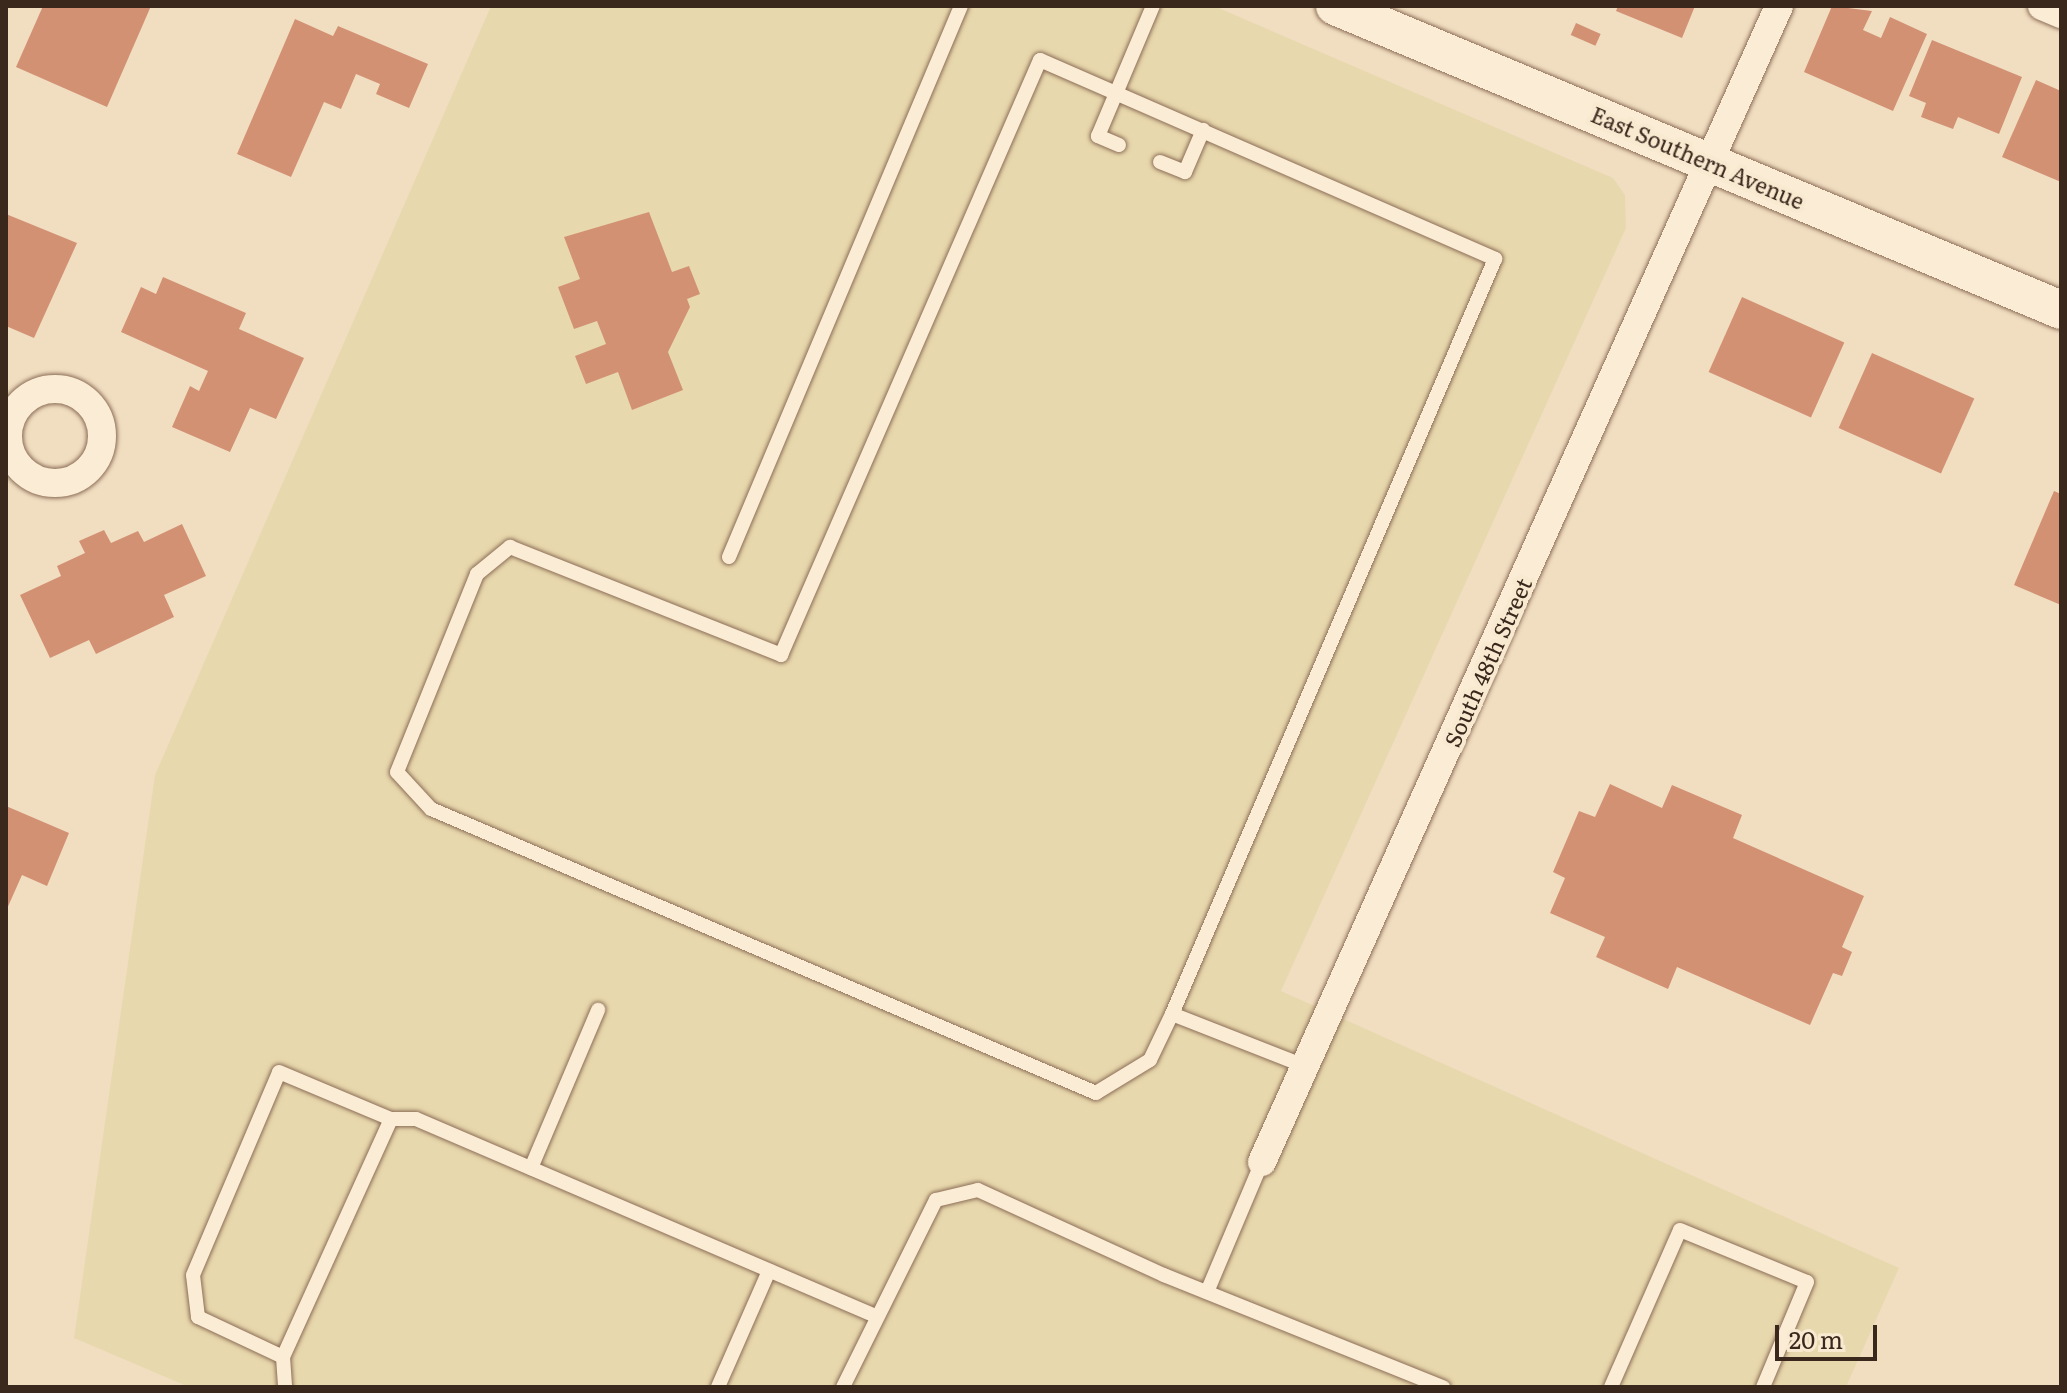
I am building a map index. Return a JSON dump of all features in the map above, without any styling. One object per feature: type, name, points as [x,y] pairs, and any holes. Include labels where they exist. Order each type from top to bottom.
[{"type":"main road","name":"East Southern Avenue","points":[[1335,6],[2061,310]]},
{"type":"street","name":"South 48th Street","points":[[1262,1162],[1779,6]]},
{"type":"street","points":[[2042,6],[2061,14]]},
{"type":"lane","points":[[729,557],[961,6]]},
{"type":"lane","points":[[1119,145],[1098,136],[1153,6]]},
{"type":"lane","points":[[1040,60],[1203,130],[1495,259],[1150,1060],[1096,1093],[431,809],[397,772],[477,574],[510,547],[781,655],[1040,60]]},
{"type":"lane","points":[[1160,162],[1185,172],[1203,130]]},
{"type":"lane","points":[[531,1168],[598,1010]]},
{"type":"lane","points":[[1172,1014],[1305,1066]]},
{"type":"lane","points":[[283,1357],[198,1317],[193,1275],[279,1072],[391,1119],[416,1119],[875,1316]]},
{"type":"lane","points":[[285,1387],[283,1357],[391,1119]]},
{"type":"lane","points":[[1207,1292],[1262,1162]]},
{"type":"lane","points":[[843,1387],[875,1316],[936,1200],[978,1190],[1207,1292],[1443,1387]]},
{"type":"lane","points":[[1611,1387],[1680,1230],[1807,1282],[1763,1387]]},
{"type":"lane","points":[[718,1387],[769,1271]]},
{"type":"shaded area","points":[[491,6],[1214,6],[1613,178],[1625,195],[1626,228],[1281,991],[1899,1268],[1846,1387],[189,1387],[74,1338],[155,775]]},
{"type":"building","points":[[43,6],[151,6],[107,107],[16,67]]},
{"type":"building","points":[[1618,6],[1695,6],[1682,38],[1616,11]]},
{"type":"building","points":[[1832,6],[1872,11],[1863,30],[1881,38],[1890,17],[1927,34],[1893,111],[1804,72]]},
{"type":"building","points":[[295,19],[333,36],[338,26],[428,64],[409,108],[376,94],[380,84],[356,74],[341,109],[324,102],[291,177],[237,154]]},
{"type":"building","points":[[1576,23],[1601,34],[1595,46],[1571,35]]},
{"type":"building","points":[[1932,40],[2022,77],[1999,134],[1958,117],[1953,129],[1921,117],[1926,103],[1909,96]]},
{"type":"building","points":[[2036,80],[2061,91],[2061,182],[2002,157]]},
{"type":"building","points":[[649,212],[672,272],[689,266],[700,294],[687,299],[690,307],[668,352],[683,390],[632,410],[618,372],[586,384],[575,356],[606,344],[597,321],[574,329],[558,287],[580,279],[564,237]]},
{"type":"building","points":[[6,214],[77,243],[34,338],[6,326]]},
{"type":"building","points":[[163,277],[246,313],[239,329],[304,358],[276,419],[250,408],[230,452],[172,427],[190,386],[199,391],[208,371],[121,332],[141,287],[156,294]]},
{"type":"building","points":[[1742,297],[1844,343],[1811,417],[1709,372]]},
{"type":"building","points":[[1872,353],[1974,399],[1941,473],[1839,428]]},
{"type":"building","points":[[2054,491],[2061,494],[2061,605],[2014,585]]},
{"type":"building","points":[[182,524],[206,576],[164,595],[174,617],[96,654],[89,640],[50,658],[20,595],[61,576],[57,566],[85,553],[79,541],[104,530],[111,543],[138,531],[144,542]]},
{"type":"building","points":[[1610,784],[1662,808],[1672,785],[1742,815],[1733,838],[1864,896],[1842,947],[1852,952],[1842,976],[1833,973],[1810,1025],[1677,967],[1668,989],[1596,957],[1605,937],[1550,913],[1565,878],[1553,872],[1579,811],[1595,817]]},
{"type":"building","points":[[6,806],[69,833],[47,886],[22,875],[6,911]]}]
